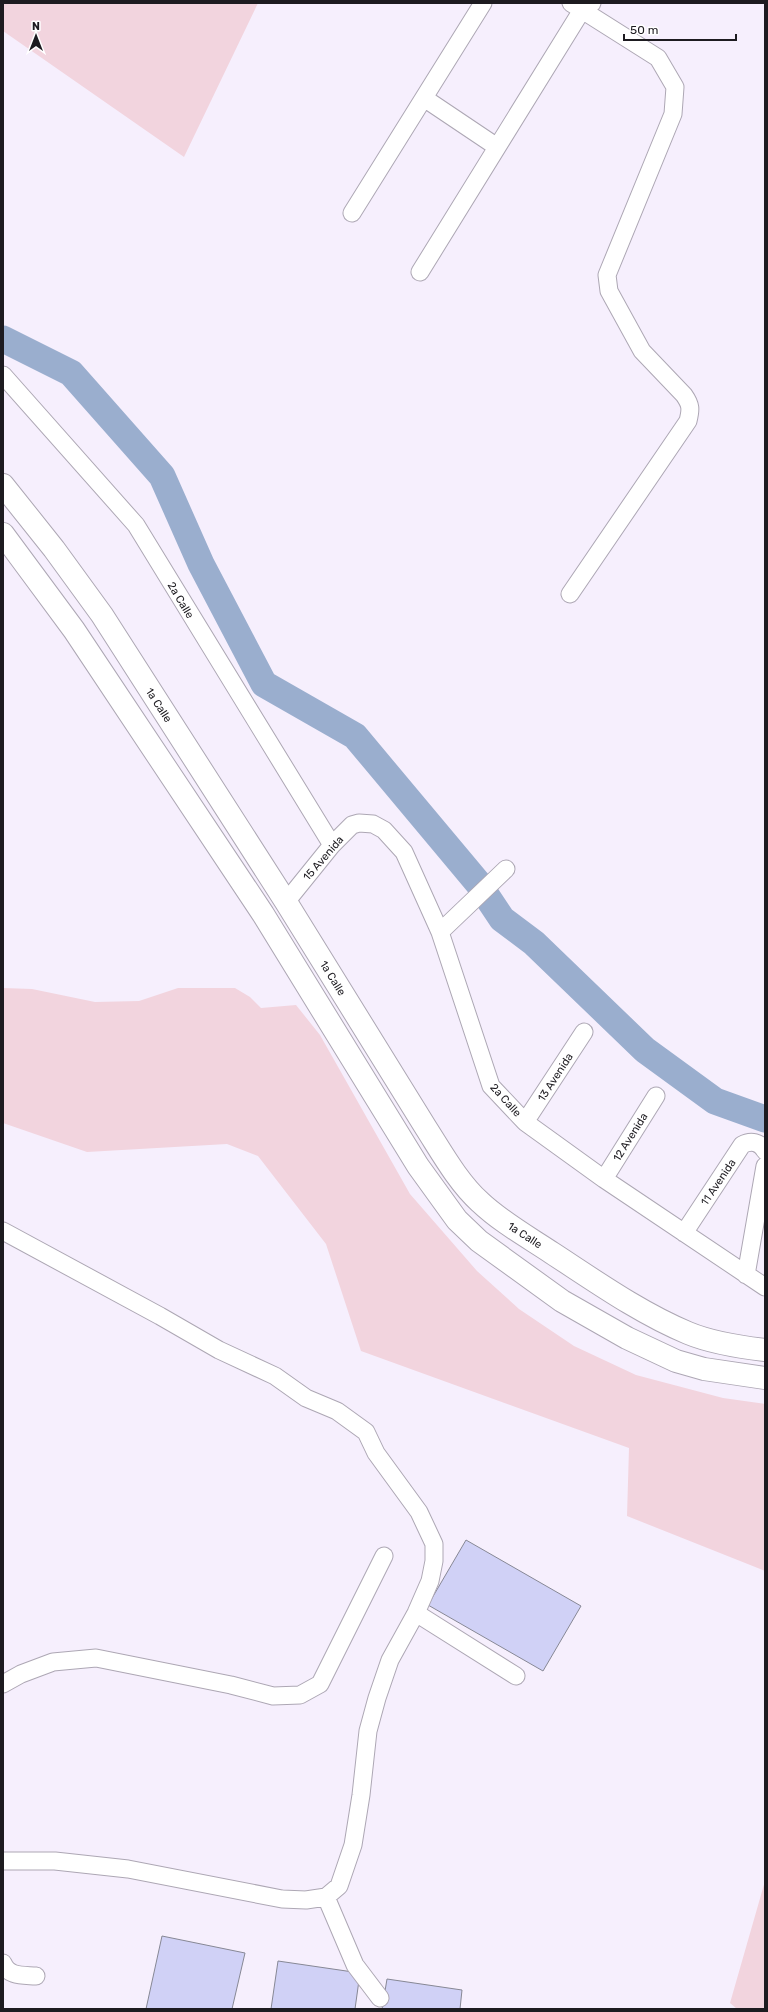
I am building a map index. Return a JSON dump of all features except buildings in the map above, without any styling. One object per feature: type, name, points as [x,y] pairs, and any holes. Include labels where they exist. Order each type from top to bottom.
[{"type":"main road","name":"1a Calle","points":[[3,485],[54,549],[102,615],[286,902],[426,1128],[457,1174],[478,1201],[493,1214],[566,1262],[641,1309],[669,1324],[689,1334],[765,1350]]},
{"type":"main road","points":[[3,534],[74,630],[263,914],[418,1166],[457,1220],[479,1241],[550,1293],[627,1338],[676,1360],[704,1370],[765,1378]]},
{"type":"street","points":[[352,213],[483,3]]},
{"type":"street","points":[[420,272],[582,5],[658,58],[676,87],[672,114],[607,275],[609,292],[642,351],[684,395],[690,403],[691,410],[688,421],[570,594]]},
{"type":"street","points":[[424,98],[497,147]]},
{"type":"street","name":"2a Calle","points":[[3,375],[136,526],[332,845]]},
{"type":"street","name":"2a Calle","points":[[366,822],[384,830],[404,852],[440,932],[491,1086],[525,1122],[604,1179],[765,1287]]},
{"type":"street","name":"15 Avenida","points":[[286,902],[332,845],[352,825],[366,822]]},
{"type":"street","points":[[440,932],[506,870]]},
{"type":"street","name":"13 Avenida","points":[[525,1122],[584,1032]]},
{"type":"street","name":"12 Avenida","points":[[604,1179],[656,1096]]},
{"type":"street","name":"11 Avenida","points":[[684,1233],[742,1145],[748,1142],[762,1147]]},
{"type":"street","points":[[746,1275],[765,1166]]},
{"type":"street","points":[[3,1231],[160,1316],[219,1350],[275,1376],[306,1398],[337,1411],[366,1432],[376,1453],[419,1512],[434,1544],[434,1561],[430,1581],[416,1613],[390,1660],[368,1731],[361,1795],[353,1845],[339,1886],[326,1897],[306,1900],[282,1898],[128,1869],[55,1861],[3,1861]]},
{"type":"street","points":[[3,1684],[20,1674],[53,1662],[96,1658],[232,1685],[273,1696],[300,1695],[320,1684],[384,1556]]},
{"type":"street","points":[[416,1613],[516,1676]]},
{"type":"street","points":[[326,1897],[355,1965],[380,1998]]},
{"type":"street","points":[[3,1963],[6,1970],[14,1975],[36,1976]]},
{"type":"shaded area","points":[[3,3],[258,3],[184,157],[3,31]]},
{"type":"shaded area","points":[[3,988],[32,989],[95,1002],[139,1001],[178,988],[235,988],[250,997],[261,1008],[296,1005],[320,1035],[410,1194],[477,1271],[519,1309],[574,1346],[636,1375],[723,1398],[765,1404],[765,1571],[627,1516],[629,1448],[361,1351],[326,1244],[258,1156],[227,1144],[87,1152],[3,1123]]},
{"type":"shaded area","points":[[765,1881],[765,2009],[737,2009],[730,2003]]},
{"type":"waterway","points":[[3,339],[71,373],[162,476],[201,564],[264,684],[355,736],[478,883],[502,919],[534,943],[645,1050],[715,1101],[765,1119]]}]
